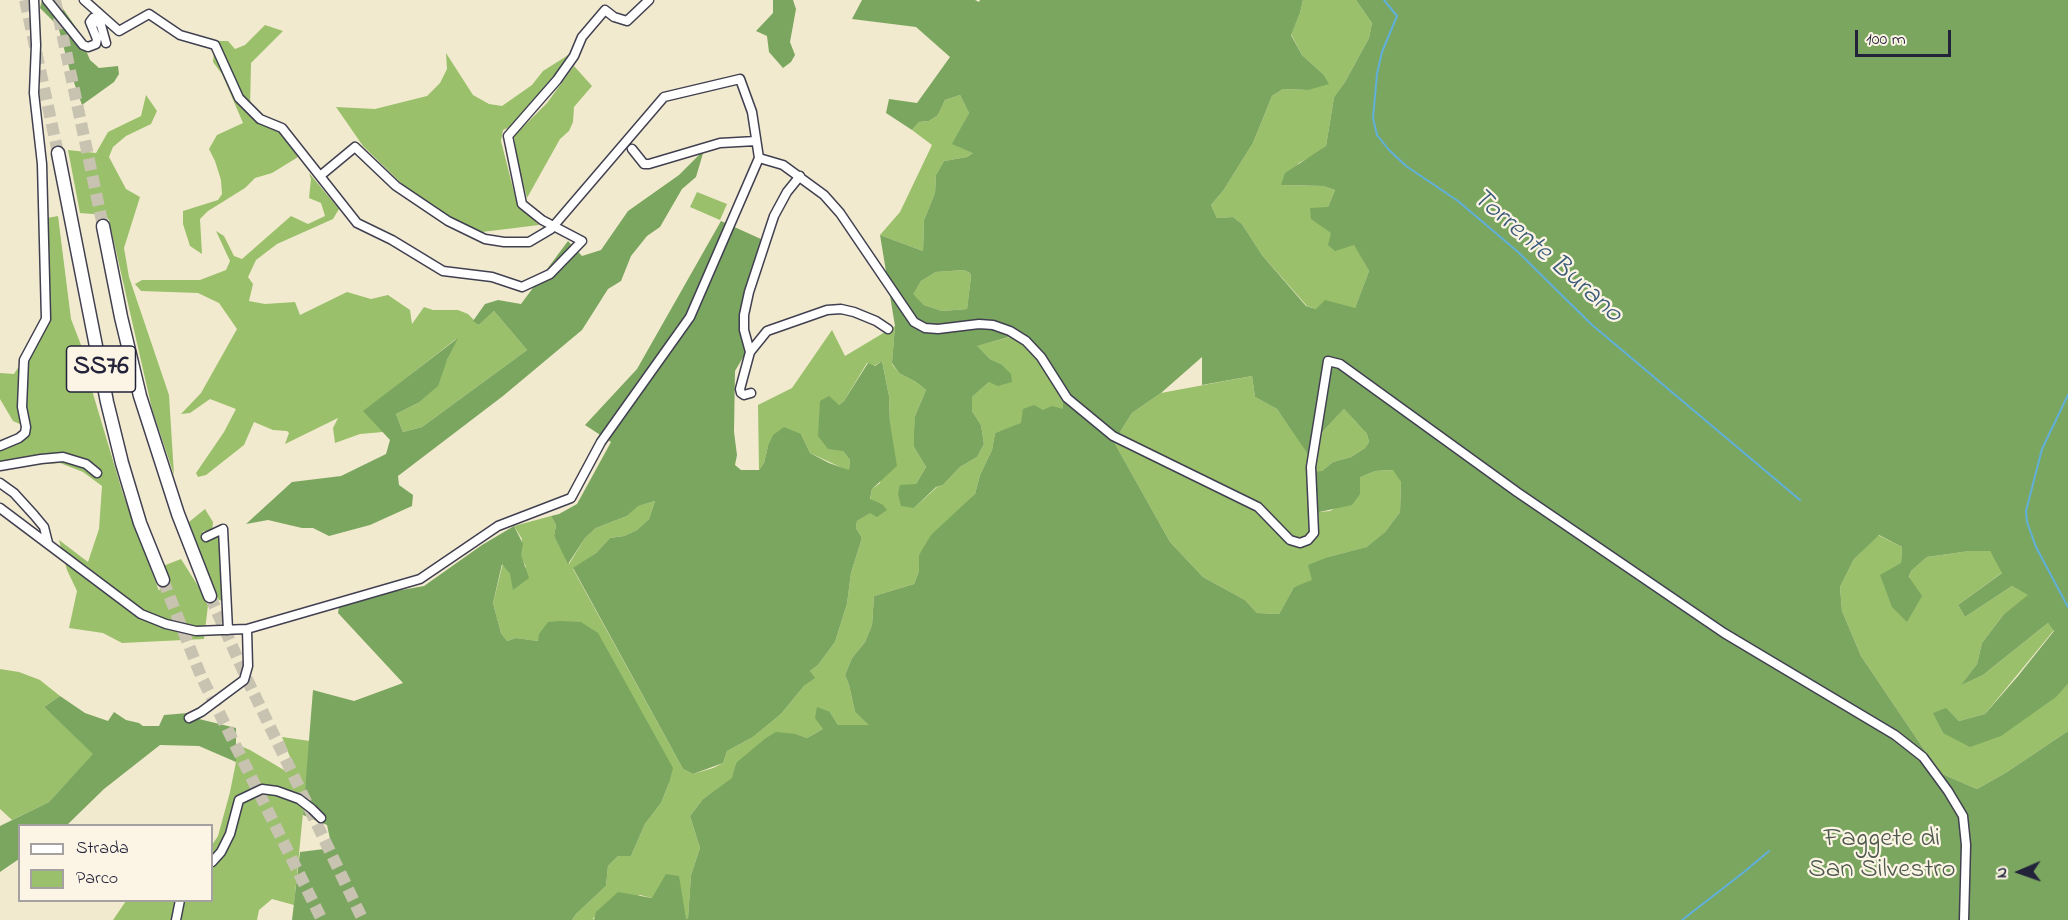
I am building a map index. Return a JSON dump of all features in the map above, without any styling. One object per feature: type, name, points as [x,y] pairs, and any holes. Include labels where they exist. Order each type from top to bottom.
[{"type":"highway","name":"SS76","points":[[58,153],[112,422],[140,523],[163,580]]},
{"type":"highway","name":"SS76","points":[[103,226],[140,396],[178,514],[210,596]]},
{"type":"street","points":[[0,447],[25,433],[22,407],[24,360],[46,319],[42,165],[34,93],[36,45],[34,0]]},
{"type":"street","points":[[47,0],[83,45],[88,47],[96,44],[97,39],[90,22],[93,18],[100,25],[106,43]]},
{"type":"street","points":[[84,0],[118,31],[149,14],[180,35],[215,45],[239,98],[260,119],[282,128],[357,223],[392,240],[443,271],[492,277],[522,287],[550,274],[582,241],[542,220],[522,204],[508,136],[557,80],[574,56],[582,37],[604,10],[614,17],[627,21],[649,0]]},
{"type":"street","points":[[0,508],[141,614],[166,624],[196,631],[247,629],[420,579],[498,526],[571,498],[601,442],[690,317],[759,158],[752,112],[740,79],[664,97],[554,225],[529,242],[485,239],[448,221],[396,186],[355,147],[320,176]]},
{"type":"street","points":[[632,149],[644,164],[649,164],[720,143],[756,141]]},
{"type":"street","points":[[759,158],[783,165],[824,195],[840,213],[914,322],[925,328],[938,330],[979,324],[1010,331],[1026,341],[1041,357],[1067,398],[1113,436],[1258,507],[1290,540],[1300,543],[1308,540],[1314,533],[1311,467],[1328,361],[1340,364],[1517,492],[1724,633],[1895,735],[1923,757],[1963,816],[1966,845],[1964,920]]},
{"type":"street","points":[[750,352],[744,330],[744,315],[749,292],[774,216],[787,192],[800,176]]},
{"type":"street","points":[[752,393],[744,395],[740,389],[750,352],[767,331],[827,310],[841,309],[876,321],[888,329]]},
{"type":"street","points":[[0,466],[63,457],[86,464],[97,473]]},
{"type":"street","points":[[0,483],[14,493],[44,527],[48,543]]},
{"type":"street","points":[[206,537],[223,529],[228,630]]},
{"type":"street","points":[[189,718],[201,712],[244,680],[248,666],[247,629]]},
{"type":"street","points":[[213,861],[221,852],[230,834],[239,800],[262,789],[277,791],[298,799],[312,808],[321,818]]},
{"type":"street","points":[[176,920],[180,902]]},
{"type":"green space","points":[[42,0],[57,0],[77,29],[90,60],[99,68],[118,66],[119,74],[114,82],[82,105],[58,26],[40,8]]},
{"type":"green space","points":[[773,0],[793,0],[796,9],[790,42],[795,55],[791,62],[783,68],[769,52],[767,36],[756,31],[773,13]]},
{"type":"green space","name":"Faggete di San Silvestro","points":[[862,0],[975,0],[979,2],[980,0],[1303,0],[1291,35],[1302,55],[1323,74],[1329,84],[1308,90],[1283,89],[1272,96],[1253,143],[1223,191],[1211,205],[1217,218],[1233,217],[1242,224],[1262,255],[1306,306],[1316,309],[1325,300],[1355,308],[1369,271],[1354,245],[1335,251],[1328,245],[1331,233],[1311,219],[1310,208],[1328,207],[1335,190],[1323,186],[1281,185],[1285,173],[1326,146],[1334,97],[1345,82],[1369,38],[1372,23],[1356,0],[2068,0],[2068,684],[2056,697],[2001,736],[1970,747],[1943,733],[1933,713],[1946,708],[1959,721],[1985,714],[2018,676],[2054,631],[2048,623],[1983,675],[1961,685],[1977,664],[1982,643],[2004,614],[2028,595],[2012,586],[1965,617],[1958,605],[2002,573],[1990,551],[1970,551],[1927,557],[1911,571],[1909,577],[1922,596],[1907,622],[1892,607],[1880,575],[1901,563],[1902,547],[1879,535],[1854,559],[1840,587],[1842,611],[1861,656],[1940,773],[1977,789],[2068,731],[2068,920],[594,920],[596,912],[618,892],[652,898],[666,874],[679,876],[686,919],[688,918],[691,875],[700,848],[690,816],[703,799],[732,778],[736,763],[776,732],[796,734],[807,738],[823,729],[815,718],[817,707],[830,712],[838,725],[869,725],[855,712],[845,675],[852,658],[865,642],[872,625],[874,596],[914,584],[919,571],[919,555],[931,535],[975,494],[980,475],[992,450],[995,433],[1021,423],[1023,409],[1034,405],[1043,410],[1052,406],[1063,409],[1063,402],[1050,378],[1029,348],[1009,337],[977,346],[1011,374],[1012,382],[998,386],[989,382],[972,397],[972,411],[981,425],[984,444],[977,457],[960,467],[943,485],[936,487],[914,508],[901,506],[898,494],[900,485],[916,484],[926,467],[914,447],[914,431],[915,416],[926,390],[899,373],[892,363],[895,326],[880,235],[923,251],[924,220],[935,193],[936,175],[944,161],[967,157],[973,153],[952,144],[969,113],[960,95],[945,100],[938,115],[929,121],[919,122],[912,130],[886,113],[889,99],[917,103],[950,57],[916,27],[852,19]],"holes":[[[964,270],[970,273],[971,277],[967,309],[942,311],[924,305],[913,294],[921,281],[936,272]],[[1202,357],[1202,385],[1252,376],[1255,397],[1277,409],[1308,454],[1325,429],[1344,409],[1367,434],[1369,442],[1365,448],[1351,457],[1333,462],[1322,471],[1315,472],[1316,531],[1319,512],[1352,505],[1360,494],[1360,477],[1375,471],[1393,470],[1401,482],[1400,512],[1385,532],[1367,547],[1328,557],[1308,565],[1312,580],[1294,587],[1279,614],[1257,613],[1245,600],[1203,577],[1170,542],[1114,442],[1132,413],[1161,393]]]},
{"type":"green space","points":[[1303,0],[1356,0],[1372,23],[1369,38],[1345,82],[1334,97],[1326,146],[1299,163],[1281,185],[1323,186],[1335,190],[1328,207],[1354,244],[1369,271],[1355,308],[1316,309],[1307,306],[1262,255],[1242,224],[1233,217],[1217,218],[1211,205],[1223,191],[1253,143],[1272,96],[1283,89],[1308,90],[1323,74],[1302,55],[1291,34]]},
{"type":"green space","points":[[265,25],[283,31],[251,63],[250,109],[288,135],[303,154],[272,173],[255,178],[245,188],[208,211],[200,219],[202,254],[190,246],[183,224],[183,211],[218,200],[222,194],[221,180],[209,149],[217,135],[243,123],[222,74],[213,62],[215,41],[228,41],[235,49],[245,45]]},
{"type":"green space","points":[[573,52],[554,79],[512,126],[503,130],[501,141],[517,204],[539,225],[482,232],[473,231],[428,209],[363,146],[336,107],[375,109],[427,96],[440,83],[447,69],[446,53],[473,95],[489,104],[502,106],[532,85],[543,71]]},
{"type":"green space","points":[[574,66],[592,86],[574,107],[573,122],[569,131],[560,139],[527,198],[516,156],[514,136],[547,103]]},
{"type":"green space","points":[[146,95],[157,111],[151,124],[126,136],[113,147],[109,157],[126,189],[140,197],[124,248],[129,277],[169,395],[174,475],[152,409],[109,220],[105,215],[80,213],[68,150],[96,153],[108,132],[141,116]]},
{"type":"green space","points":[[960,95],[969,113],[962,127],[973,153],[967,157],[944,161],[936,175],[935,193],[924,220],[923,251],[880,235],[900,212],[932,145],[912,130],[919,122],[929,121],[938,115],[945,100]]},
{"type":"green space","points":[[704,150],[696,177],[682,189],[660,227],[647,236],[631,256],[621,281],[608,289],[582,330],[503,396],[398,476],[399,485],[413,495],[412,506],[370,525],[329,536],[313,528],[302,528],[268,520],[246,524],[292,482],[341,476],[386,454],[390,440],[363,411],[458,338],[438,386],[418,403],[396,414],[403,432],[422,427],[527,350],[494,311],[479,325],[473,321],[485,304],[498,300],[521,304],[568,241],[582,256],[601,250],[628,211],[679,175]]},
{"type":"green space","points":[[309,173],[339,209],[333,219],[277,244],[256,260],[248,277],[253,284],[249,301],[265,304],[295,302],[300,315],[347,292],[371,299],[388,295],[410,310],[412,324],[424,307],[433,310],[458,310],[468,314],[479,325],[494,311],[527,350],[422,427],[403,432],[396,414],[418,403],[447,360],[456,339],[364,411],[383,432],[360,434],[335,443],[333,428],[338,418],[285,444],[289,433],[287,431],[273,430],[254,422],[244,445],[206,475],[198,477],[196,473],[224,432],[236,409],[210,399],[190,413],[181,414],[201,393],[237,329],[219,303],[198,293],[141,291],[135,284],[142,280],[200,280],[226,270],[230,261],[216,231],[224,236],[234,256],[242,259],[291,216],[308,224],[325,216],[321,203],[309,198],[311,179]]},
{"type":"green space","points":[[697,192],[727,204],[720,220],[690,207]]},
{"type":"green space","points":[[58,216],[71,319],[86,358],[91,387],[123,494],[159,591],[166,575],[163,566],[181,559],[205,597],[208,605],[204,639],[122,643],[103,633],[69,628],[77,591],[67,570],[59,540],[88,562],[99,529],[102,486],[83,472],[60,463],[0,467],[0,449],[23,439],[31,429],[13,421],[0,399],[0,373],[14,374],[50,317],[47,218]]},
{"type":"green space","points":[[721,221],[761,239],[743,316],[745,354],[735,371],[734,432],[737,455],[735,465],[741,470],[759,470],[764,463],[773,435],[784,427],[801,434],[810,453],[849,470],[850,460],[843,451],[828,449],[818,436],[820,401],[829,396],[839,405],[844,401],[868,363],[875,366],[882,361],[889,396],[890,423],[897,466],[872,489],[870,499],[882,504],[887,510],[877,517],[870,513],[857,521],[856,528],[862,538],[851,573],[847,604],[835,642],[818,665],[810,671],[815,678],[804,686],[781,714],[753,737],[727,751],[723,763],[693,774],[683,769],[573,568],[596,553],[610,538],[624,536],[637,530],[649,519],[655,501],[638,506],[627,516],[596,528],[585,538],[568,564],[554,536],[556,525],[551,516],[577,504],[611,442],[585,425],[637,369]]},
{"type":"green space","points":[[964,270],[970,273],[971,277],[967,309],[942,311],[924,305],[912,294],[921,281],[936,272]]},
{"type":"green space","points":[[895,326],[892,364],[899,373],[926,390],[915,416],[914,447],[926,467],[916,484],[914,508],[937,487],[943,485],[960,467],[977,457],[984,444],[981,425],[972,411],[972,397],[989,382],[1001,364],[990,359],[976,346],[1010,337],[1029,348],[1050,377],[1063,402],[1063,410],[995,433],[992,450],[980,475],[975,494],[919,555],[919,571],[914,584],[874,596],[872,625],[865,642],[852,658],[845,675],[855,712],[870,725],[838,725],[830,712],[823,729],[807,738],[796,734],[736,763],[733,778],[703,799],[690,816],[700,848],[691,875],[688,918],[686,919],[652,898],[640,895],[593,918],[594,920],[572,920],[606,886],[608,866],[618,856],[631,856],[645,824],[661,803],[669,783],[538,641],[516,638],[507,641],[501,633],[493,603],[503,563],[510,574],[526,567],[520,555],[522,539],[514,526],[551,516],[556,525],[554,536],[569,564],[585,538],[596,528],[627,516],[637,506],[655,501],[649,519],[637,530],[624,536],[610,538],[596,553],[573,569],[683,769],[693,774],[723,763],[727,751],[753,737],[781,714],[804,686],[814,678],[810,671],[818,665],[835,642],[847,604],[851,573],[862,538],[856,528],[857,521],[882,504],[870,500],[872,489],[880,483],[890,423],[889,396],[882,361],[874,366],[867,363],[844,401],[839,405],[843,451],[850,460],[849,471],[810,453],[801,434],[768,446],[764,463],[759,470],[758,405],[792,388],[832,330],[845,356]]},
{"type":"green space","points":[[1252,376],[1255,397],[1277,409],[1309,453],[1325,429],[1344,409],[1367,434],[1369,442],[1365,448],[1351,457],[1333,462],[1322,471],[1316,531],[1319,512],[1330,511],[1360,494],[1359,477],[1375,471],[1394,470],[1401,482],[1400,512],[1385,532],[1368,547],[1328,557],[1313,581],[1294,587],[1279,614],[1257,613],[1245,600],[1203,577],[1170,542],[1114,442],[1132,413],[1161,393]]},
{"type":"green space","points":[[205,509],[213,522],[212,533],[203,531],[201,538],[208,540],[216,535],[222,541],[223,602],[218,599],[189,522]]},
{"type":"green space","points":[[514,526],[523,544],[521,555],[529,578],[513,590],[510,574],[502,564],[493,603],[501,633],[507,641],[516,638],[538,641],[539,634],[548,622],[559,621],[581,622],[598,633],[673,768],[661,803],[645,824],[631,856],[618,856],[608,866],[606,886],[572,920],[292,920],[300,852],[332,848],[327,825],[303,815],[313,690],[354,701],[403,683],[338,613],[340,601],[424,586],[482,545]]},
{"type":"green space","points":[[1878,535],[1902,547],[1901,563],[1909,578],[1911,571],[1927,557],[1970,551],[1990,551],[2003,572],[1958,605],[1965,617],[2012,586],[2029,595],[2004,614],[1982,643],[1977,664],[1962,684],[1983,675],[2048,623],[2054,630],[1985,714],[1959,721],[1946,709],[1934,713],[1943,733],[2042,706],[2068,684],[2068,731],[1977,789],[1940,773],[1861,656],[1842,611],[1840,587],[1854,559]]},
{"type":"green space","points":[[0,669],[19,672],[40,680],[60,696],[44,707],[94,754],[49,802],[12,820],[0,809]]},
{"type":"green space","points":[[60,696],[85,713],[108,721],[114,712],[126,720],[143,726],[159,726],[164,715],[188,713],[199,719],[236,728],[236,762],[199,746],[160,745],[104,789],[68,824],[18,824],[18,860],[0,872],[0,826],[49,802],[93,754],[44,707]]},
{"type":"green space","points":[[282,737],[310,741],[294,905],[272,899],[259,910],[257,920],[113,920],[125,902],[213,902],[213,844],[218,836],[230,792],[236,762],[236,744],[284,770],[290,757]]},
{"type":"waterway","name":"Torrente Burano","points":[[1384,0],[1397,16],[1382,52],[1377,74],[1373,118],[1377,135],[1389,150],[1406,166],[1458,201],[1518,252],[1591,324],[1800,500]]},
{"type":"waterway","points":[[2068,395],[2042,449],[2026,511],[2027,522],[2036,547],[2068,607]]},
{"type":"waterway","points":[[1682,920],[1769,851]]},
{"type":"tunnel","points":[[25,0],[58,153]]},
{"type":"tunnel","points":[[55,0],[103,226]]},
{"type":"tunnel","points":[[163,580],[201,676],[322,920]]},
{"type":"tunnel","points":[[210,596],[245,675],[363,920]]}]
